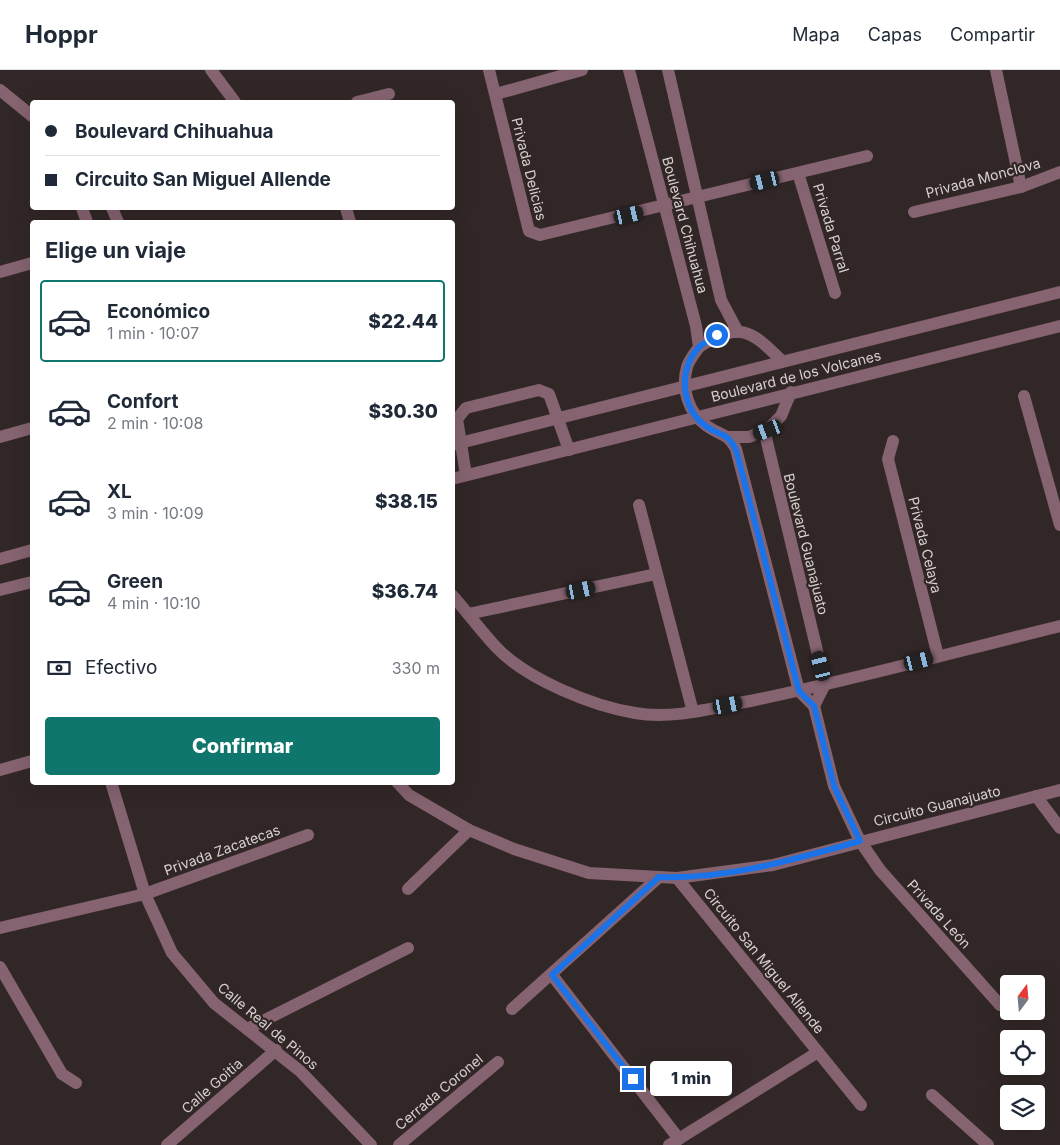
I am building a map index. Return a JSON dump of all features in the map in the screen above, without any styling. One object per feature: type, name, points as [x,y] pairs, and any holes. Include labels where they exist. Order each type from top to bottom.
[{"type":"street","points":[[211,70],[234,100]]},
{"type":"street","name":"Privada Delicias","points":[[489,70],[529,232],[540,235],[665,206]]},
{"type":"street","points":[[496,94],[582,70]]},
{"type":"street","name":"Boulevard Chihuahua","points":[[629,70],[696,326],[699,347]]},
{"type":"street","name":"Boulevard Chihuahua","points":[[668,70],[721,300],[738,332]]},
{"type":"street","points":[[996,70],[1021,187]]},
{"type":"street","points":[[0,90],[30,114]]},
{"type":"street","points":[[365,100],[389,94]]},
{"type":"street","name":"Privada Parral","points":[[665,206],[866,156]]},
{"type":"street","name":"Privada Monclova","points":[[914,212],[1021,187],[1060,172]]},
{"type":"street","name":"Privada Parral","points":[[798,173],[835,292]]},
{"type":"street","points":[[0,272],[30,264]]},
{"type":"street","name":"Boulevard de los Volcanes","points":[[457,444],[557,417],[1060,292]]},
{"type":"street","name":"Boulevard de los Volcanes","points":[[455,478],[791,392],[1060,326]]},
{"type":"street","points":[[782,362],[758,337],[738,332],[717,335],[699,347],[687,366],[685,386],[687,398],[696,417],[708,427],[729,437],[749,437],[768,430],[781,416],[791,392]]},
{"type":"street","points":[[466,476],[457,444],[457,419],[460,412],[466,408],[539,390],[549,394],[569,450]]},
{"type":"street","points":[[1024,396],[1060,525]]},
{"type":"street","points":[[0,437],[30,429]]},
{"type":"street","name":"Boulevard Guanajuato","points":[[768,430],[766,438],[775,481],[825,684]]},
{"type":"street","points":[[729,437],[736,450],[799,691],[814,706],[834,786],[860,841]]},
{"type":"street","name":"Privada Celaya","points":[[893,441],[888,458],[938,656]]},
{"type":"street","points":[[639,505],[693,712]]},
{"type":"street","points":[[0,558],[30,550]]},
{"type":"street","points":[[468,614],[656,574]]},
{"type":"street","points":[[0,590],[30,582]]},
{"type":"street","points":[[455,599],[497,649],[528,672],[562,690],[597,704],[636,713],[670,714],[693,712],[799,691],[1060,626]]},
{"type":"street","points":[[814,706],[825,684]]},
{"type":"street","points":[[0,770],[30,762]]},
{"type":"street","name":"Calle Real de Pinos","points":[[112,785],[145,894],[172,953],[214,1003],[276,1050],[300,1071],[371,1145]]},
{"type":"street","name":"Circuito Guanajuato","points":[[400,785],[409,795],[469,830],[514,849],[589,873],[677,878],[773,865],[1060,790]]},
{"type":"street","points":[[1036,796],[1060,828]]},
{"type":"street","points":[[408,889],[469,830]]},
{"type":"street","name":"Privada Zacatecas","points":[[0,928],[145,894],[308,835]]},
{"type":"street","name":"Privada León","points":[[860,841],[880,870],[1000,1005]]},
{"type":"street","points":[[512,1010],[659,877]]},
{"type":"street","name":"Circuito San Miguel Allende","points":[[552,975],[674,1142],[818,1052],[677,878]]},
{"type":"street","points":[[247,1029],[408,948]]},
{"type":"street","points":[[0,967],[62,1074],[76,1083]]},
{"type":"street","name":"Calle Goitia","points":[[167,1145],[276,1050]]},
{"type":"street","points":[[818,1052],[861,1105]]},
{"type":"street","name":"Cerrada Coronel","points":[[399,1145],[498,1062]]},
{"type":"street","points":[[932,1095],[988,1145]]},
{"type":"route","points":[[633,1079],[552,975],[659,877],[677,878],[773,865],[860,841],[834,786],[814,706],[799,691],[736,450],[729,437],[708,427],[696,417],[687,398],[685,386],[687,366],[699,347],[717,335]]}]
